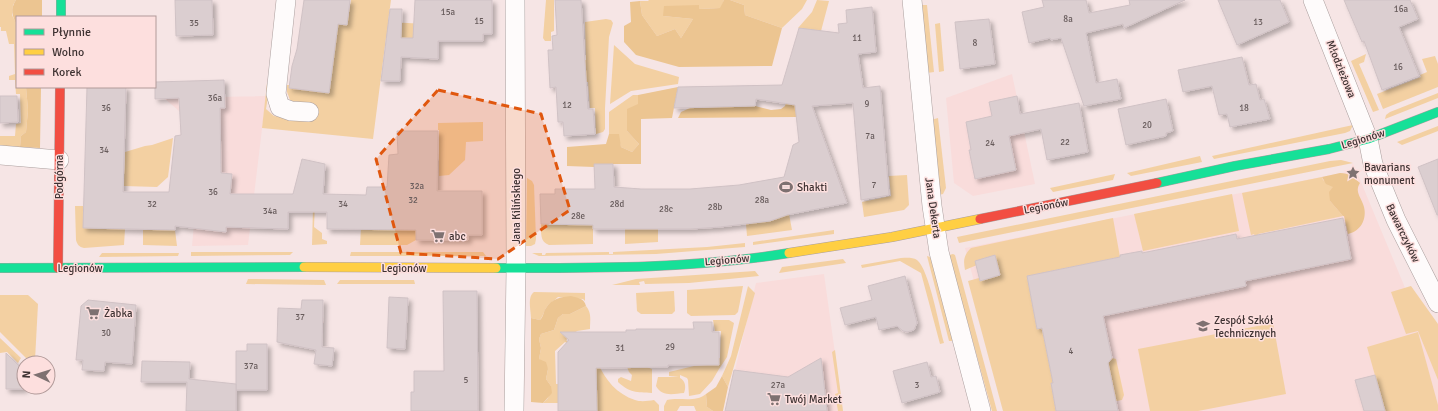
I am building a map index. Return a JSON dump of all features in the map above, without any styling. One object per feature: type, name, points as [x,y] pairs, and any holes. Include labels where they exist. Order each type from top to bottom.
[{"type":"street","points":[[61,0],[61,16]]},
{"type":"street","points":[[286,0],[276,94],[277,100],[280,107],[285,109],[309,112]]},
{"type":"street","name":"Jana Kilińskiego","points":[[514,411],[516,268],[516,0]]},
{"type":"street","name":"Jana Dekerta","points":[[912,0],[935,229],[939,252],[981,411]]},
{"type":"street","name":"Młodzieżowa","points":[[1313,0],[1368,139]]},
{"type":"street","name":"Podgórna","points":[[58,268],[60,88]]},
{"type":"street","name":"Legionów","points":[[0,268],[619,268],[766,257],[935,229],[1229,168],[1329,149],[1368,139],[1438,112]]},
{"type":"street","name":"Bawarczyków","points":[[1368,139],[1373,164],[1398,224],[1438,303]]},
{"type":"street","points":[[0,155],[59,160]]},
{"type":"highlighted area","points":[[438,90],[541,114],[570,210],[498,259],[401,253],[376,159]]},
{"type":"shaded area","points":[[0,0],[16,0],[13,5],[12,15],[16,23],[16,88],[26,88],[28,110],[26,132],[21,136],[20,147],[0,146],[0,136],[15,136],[16,124],[21,123],[20,94],[16,94],[15,80],[9,80],[9,76],[15,74],[14,44],[9,44],[6,31],[1,31]]},
{"type":"shaded area","points":[[16,0],[42,0],[42,16],[16,16],[16,23],[12,12]]},
{"type":"shaded area","points":[[351,0],[391,0],[388,22],[446,25],[445,39],[386,38],[373,139],[262,128],[267,83],[270,84],[266,109],[274,116],[312,121],[315,105],[290,100],[287,92],[287,85],[289,85],[289,88],[329,93],[338,24],[347,25]]},
{"type":"shaded area","points":[[546,0],[554,0],[554,31],[551,32],[551,41],[545,41],[543,38]]},
{"type":"shaded area","points":[[724,0],[721,8],[699,9],[699,5],[663,16],[693,19],[681,38],[675,29],[657,36],[642,15],[640,1]]},
{"type":"shaded area","points":[[724,0],[730,0],[744,5],[745,15],[782,28],[772,66],[679,67],[636,55],[624,42],[624,26],[631,22],[630,2],[640,1],[642,15],[657,36],[675,29],[681,38],[693,19],[663,16],[664,6],[699,5],[699,9],[720,8]]},
{"type":"shaded area","points":[[730,0],[807,0],[802,9],[782,28],[745,15],[744,5]]},
{"type":"shaded area","points":[[817,0],[829,1],[821,31],[798,28],[812,12]]},
{"type":"shaded area","points":[[921,5],[927,5],[934,72],[927,73]]},
{"type":"shaded area","points":[[606,19],[611,20],[613,23],[609,37],[605,129],[603,132],[596,134],[595,108],[590,108],[588,82],[583,82],[582,60],[586,60],[585,22]]},
{"type":"shaded area","points":[[940,23],[944,71],[939,72],[935,24]]},
{"type":"shaded area","points":[[614,45],[635,64],[679,77],[678,84],[631,91],[610,104]]},
{"type":"shaded area","points":[[1366,54],[1364,62],[1359,64],[1379,110],[1373,112],[1351,61]]},
{"type":"shaded area","points":[[1435,56],[1438,64],[1438,87],[1383,109],[1377,94],[1421,77],[1420,75],[1427,72],[1422,59]]},
{"type":"shaded area","points":[[1012,74],[1035,184],[973,196],[954,183],[946,98]]},
{"type":"shaded area","points":[[678,87],[672,118],[641,119],[641,164],[595,164],[594,167],[567,166],[567,147],[606,144],[609,134],[619,134],[621,147],[632,152],[639,144],[627,131],[627,109],[638,104],[638,95]]},
{"type":"shaded area","points":[[26,88],[41,88],[40,148],[20,147],[21,136],[26,132],[28,110]]},
{"type":"shaded area","points":[[1438,93],[1438,98],[1385,119],[1386,115],[1390,112]]},
{"type":"shaded area","points":[[633,95],[638,95],[639,104],[627,131],[639,144],[632,152],[621,147],[618,135],[609,134],[609,112]]},
{"type":"shaded area","points":[[266,96],[248,245],[192,246],[198,180],[194,124],[164,98]]},
{"type":"shaded area","points":[[786,103],[800,105],[797,117],[678,118],[681,112],[690,108],[755,106],[771,110],[781,109]]},
{"type":"shaded area","points":[[938,118],[946,188],[943,194],[939,195],[931,120]]},
{"type":"shaded area","points":[[483,122],[483,141],[466,142],[465,160],[449,175],[439,176],[438,123]]},
{"type":"shaded area","points":[[1353,125],[1350,131],[1345,133],[1214,159],[1212,156]]},
{"type":"shaded area","points":[[1438,126],[1438,131],[1402,145],[1397,142]]},
{"type":"shaded area","points":[[173,138],[168,177],[157,187],[124,186],[125,152]]},
{"type":"shaded area","points":[[1200,156],[1202,162],[1131,176],[1127,173]]},
{"type":"shaded area","points":[[1341,160],[1353,163],[959,243],[957,237],[1330,161]]},
{"type":"shaded area","name":"Zespół Szkół Technicznych","points":[[1356,170],[1438,367],[1438,411],[1009,411],[965,248]]},
{"type":"shaded area","points":[[1340,173],[1353,177],[1360,183],[1358,186],[1358,192],[1365,211],[1364,220],[1360,227],[1348,234],[1344,216],[1330,201],[1329,192],[1333,187],[1326,184],[1322,177]]},
{"type":"shaded area","points":[[1115,174],[1113,180],[1053,192],[1050,188]]},
{"type":"shaded area","points":[[907,175],[909,205],[904,210],[864,217],[862,202],[891,196],[889,176]]},
{"type":"shaded area","points":[[1322,177],[1323,180],[1334,187],[1330,201],[1343,216],[1258,234],[1255,236],[1254,234],[1251,235],[1242,193]]},
{"type":"shaded area","points":[[527,178],[532,181],[534,185],[536,239],[535,244],[531,246],[526,246]]},
{"type":"shaded area","points":[[1232,194],[1239,231],[1143,251],[1134,214]]},
{"type":"shaded area","points":[[315,203],[314,227],[322,233],[322,239],[327,241],[327,244],[312,245],[313,207]]},
{"type":"shaded area","points":[[75,206],[83,206],[84,228],[125,229],[124,245],[84,248],[80,246],[76,240]]},
{"type":"shaded area","points":[[789,214],[792,230],[747,236],[746,224],[770,221]]},
{"type":"shaded area","points":[[1113,218],[1120,257],[1027,276],[1037,328],[1042,328],[1053,383],[1051,383],[1056,411],[1003,411],[968,281],[979,278],[980,281],[1000,275],[995,255],[975,261],[977,265],[965,270],[965,255],[971,248]]},
{"type":"shaded area","points":[[593,219],[593,244],[549,245],[544,242],[541,234],[541,224],[566,225]]},
{"type":"shaded area","points":[[416,226],[416,240],[407,245],[360,245],[361,228]]},
{"type":"shaded area","points":[[625,229],[658,229],[658,242],[625,244]]},
{"type":"shaded area","points":[[143,230],[175,230],[177,246],[143,245]]},
{"type":"shaded area","points":[[834,230],[834,234],[753,245],[753,242]]},
{"type":"shaded area","points":[[745,243],[745,247],[656,254],[539,256],[532,253],[542,253],[542,255],[545,255],[546,253],[609,252],[609,254],[613,254],[613,252],[707,247]]},
{"type":"shaded area","points":[[191,252],[293,252],[290,255],[191,256]]},
{"type":"shaded area","points":[[351,252],[483,252],[486,256],[350,256]]},
{"type":"shaded area","points":[[102,253],[179,253],[178,256],[99,257]]},
{"type":"shaded area","points":[[949,255],[955,255],[997,411],[992,411]]},
{"type":"shaded area","points":[[927,256],[933,258],[955,341],[949,341]]},
{"type":"shaded area","points":[[901,258],[917,260],[926,274],[944,343],[940,344],[921,273],[900,261],[862,268],[861,265]]},
{"type":"shaded area","points":[[843,259],[846,263],[779,273],[782,267]]},
{"type":"shaded area","points":[[755,271],[759,276],[689,283],[645,284],[644,281],[639,282],[640,285],[612,285],[636,279]]},
{"type":"shaded area","points":[[824,274],[843,411],[725,411],[756,283]]},
{"type":"shaded area","points":[[248,279],[324,280],[326,285],[246,284]]},
{"type":"shaded area","points":[[340,280],[414,280],[415,284],[337,284]]},
{"type":"shaded area","points":[[743,286],[738,312],[735,315],[691,316],[687,313],[687,290]]},
{"type":"shaded area","points":[[748,286],[755,293],[728,387],[722,376],[731,356]]},
{"type":"shaded area","points":[[1411,286],[1438,324],[1438,380],[1418,331],[1406,334],[1391,292]]},
{"type":"shaded area","points":[[674,291],[675,311],[672,314],[641,314],[637,311],[636,293]]},
{"type":"shaded area","points":[[534,292],[585,293],[585,301],[583,299],[558,297],[547,306],[540,320],[531,318],[530,300]]},
{"type":"shaded area","points":[[0,295],[28,295],[38,304],[35,355],[23,355],[0,332]]},
{"type":"shaded area","points":[[571,296],[582,300],[586,306],[570,314],[563,314],[558,318],[554,330],[541,334],[539,339],[541,348],[539,359],[546,362],[548,369],[546,379],[551,386],[552,393],[543,403],[531,402],[531,318],[540,320],[551,302],[560,298]]},
{"type":"shaded area","points":[[586,306],[590,314],[590,329],[577,331],[566,340],[569,343],[568,344],[565,342],[555,351],[556,384],[560,384],[562,403],[543,403],[548,398],[551,386],[546,379],[548,369],[539,359],[541,348],[539,339],[541,334],[554,330],[558,318],[563,314],[570,314]]},
{"type":"shaded area","points":[[713,320],[729,320],[734,323],[727,357],[712,381],[700,394],[689,396],[688,380],[680,375],[680,378],[685,385],[684,393],[668,394],[658,390],[656,386],[658,377],[679,377],[669,376],[669,372],[694,366],[708,365],[708,359],[720,358],[721,331],[715,331]]},
{"type":"shaded area","points":[[1273,323],[1286,394],[1198,411],[1150,411],[1138,349]]},
{"type":"shaded area","points":[[1418,332],[1438,405],[1438,411],[1385,411],[1367,347]]},
{"type":"shaded area","points":[[0,338],[18,355],[16,355],[16,361],[7,352],[0,353]]},
{"type":"shaded area","points":[[835,350],[843,411],[838,411],[835,394],[838,393],[832,352]]},
{"type":"shaded area","points":[[1112,358],[1116,359],[1124,395],[1122,400],[1116,401],[1108,363]]},
{"type":"shaded area","points":[[598,363],[608,381],[617,390],[637,401],[654,400],[659,405],[659,411],[597,411],[594,371]]},
{"type":"shaded area","points":[[627,367],[647,367],[652,369],[652,393],[634,391],[626,388],[618,382],[618,379],[621,377],[631,381],[632,375]]},
{"type":"shaded area","points":[[722,376],[728,387],[723,411],[713,411],[707,407],[706,394],[716,387]]},
{"type":"shaded area","points":[[706,394],[707,407],[713,411],[696,411],[694,406],[680,406],[677,411],[664,411],[664,406],[667,400],[692,399],[702,397]]},
{"type":"building","points":[[175,0],[212,0],[213,35],[176,36]]},
{"type":"building","points":[[304,0],[350,0],[347,25],[338,24],[329,93],[289,88],[292,66],[297,49]]},
{"type":"building","points":[[415,0],[492,0],[492,34],[483,34],[483,41],[438,41],[438,59],[401,57],[400,81],[381,81],[390,9],[402,9],[401,38],[413,38]]},
{"type":"building","points":[[555,0],[581,0],[588,109],[593,109],[595,134],[564,136],[563,122],[558,122],[556,87],[550,88],[548,50],[553,50],[552,36],[557,35]]},
{"type":"building","points":[[1042,0],[1086,0],[1089,13],[1130,5],[1129,0],[1185,0],[1124,28],[1123,24],[1086,33],[1096,83],[1117,79],[1121,99],[1084,106],[1061,38],[1051,40],[1050,38],[1029,43],[1022,12],[1044,7]]},
{"type":"building","points":[[1218,0],[1280,0],[1289,22],[1237,45]]},
{"type":"building","points":[[1344,0],[1410,0],[1418,19],[1399,27],[1419,76],[1382,90],[1364,41],[1362,42]]},
{"type":"building","points":[[872,7],[876,52],[858,54],[863,88],[880,86],[889,195],[861,200],[853,103],[812,106],[847,203],[787,215],[770,221],[691,229],[593,229],[593,225],[541,224],[540,194],[555,194],[555,189],[595,189],[594,164],[613,164],[614,187],[641,189],[690,189],[739,185],[784,177],[793,145],[799,142],[795,105],[756,99],[755,106],[674,108],[678,87],[782,85],[799,28],[839,33],[838,24],[847,23],[846,10]]},
{"type":"building","points":[[989,19],[995,64],[960,69],[955,22]]},
{"type":"building","points":[[1242,57],[1249,85],[1256,84],[1260,100],[1264,99],[1270,119],[1230,127],[1227,114],[1219,115],[1212,86],[1183,92],[1178,70]]},
{"type":"building","points":[[224,80],[225,108],[220,108],[221,173],[232,174],[230,194],[293,194],[302,159],[325,164],[323,194],[366,195],[367,187],[387,187],[389,155],[398,154],[397,131],[438,131],[437,191],[482,191],[482,235],[468,235],[468,240],[416,240],[416,230],[327,229],[327,212],[288,212],[288,229],[226,227],[226,232],[175,226],[175,230],[83,228],[87,88],[126,88],[123,192],[169,192],[175,136],[181,135],[179,98],[155,99],[156,82]]},
{"type":"building","points":[[0,96],[17,96],[18,122],[0,123]]},
{"type":"building","points":[[1017,96],[1020,114],[1079,103],[1088,152],[1047,160],[1041,129],[1009,136],[1016,170],[975,179],[969,150],[971,150],[966,122],[992,116],[989,102]]},
{"type":"building","points":[[1166,99],[1173,131],[1166,133],[1166,136],[1126,145],[1118,109]]},
{"type":"building","points":[[1438,159],[1438,215],[1437,215],[1418,167]]},
{"type":"building","points":[[1343,218],[1351,259],[1245,281],[1246,286],[1103,316],[1112,358],[1108,363],[1118,411],[1056,411],[1051,383],[1053,383],[1042,328],[1037,329],[1027,276],[1120,257],[1120,255],[1142,251],[1142,253],[1236,234],[1237,239]]},
{"type":"building","points":[[995,255],[1000,275],[980,281],[975,261]]},
{"type":"building","points":[[905,276],[917,323],[914,330],[907,332],[903,331],[897,326],[879,330],[876,317],[845,325],[840,308],[872,300],[868,286]]},
{"type":"building","points":[[443,291],[477,291],[478,411],[411,411],[411,392],[414,392],[414,371],[444,371]]},
{"type":"building","points":[[389,297],[408,298],[405,349],[387,348]]},
{"type":"building","points":[[88,300],[136,305],[132,364],[105,362],[104,371],[82,370],[83,360],[76,360],[81,306]]},
{"type":"building","points":[[302,300],[323,300],[322,347],[334,348],[332,366],[314,364],[316,350],[277,342],[278,308],[301,309]]},
{"type":"building","points":[[693,322],[712,322],[712,332],[719,332],[719,365],[668,365],[668,367],[596,368],[597,411],[558,411],[558,352],[569,340],[560,332],[626,332],[626,330],[636,329],[694,329]]},
{"type":"building","points":[[247,344],[267,344],[267,390],[236,390],[236,351],[247,351]]},
{"type":"building","points":[[6,353],[16,363],[16,389],[6,389]]},
{"type":"building","points":[[821,358],[827,411],[725,411],[734,370],[788,377]]},
{"type":"building","points":[[142,361],[190,362],[189,379],[236,384],[236,411],[186,411],[187,382],[141,382]]},
{"type":"building","points":[[927,362],[931,377],[936,376],[940,392],[902,403],[893,371]]},
{"type":"building","points":[[1375,375],[1385,411],[1364,411],[1355,380]]},
{"type":"traffic: fast","points":[[61,0],[61,16]]},
{"type":"traffic: fast","points":[[1157,183],[1235,166],[1329,149],[1368,139],[1438,112]]},
{"type":"traffic: fast","points":[[496,268],[679,265],[789,253]]},
{"type":"traffic: fast","points":[[0,268],[304,267]]},
{"type":"traffic: slow","points":[[789,253],[892,237],[980,219]]},
{"type":"traffic: slow","points":[[304,267],[496,268]]},
{"type":"traffic: jam","points":[[58,268],[60,88]]},
{"type":"traffic: jam","points":[[980,219],[1157,183]]},
{"type":"place","name":"Bavarians monument","points":[[1353,173]]},
{"type":"place","name":"Shakti","points":[[786,187]]},
{"type":"place","name":"abc","points":[[438,236]]},
{"type":"place","name":"Żabka","points":[[93,313]]},
{"type":"place","name":"Zespół Szkół Technicznych","points":[[1203,326]]},
{"type":"place","name":"Twój Market","points":[[774,399]]}]
